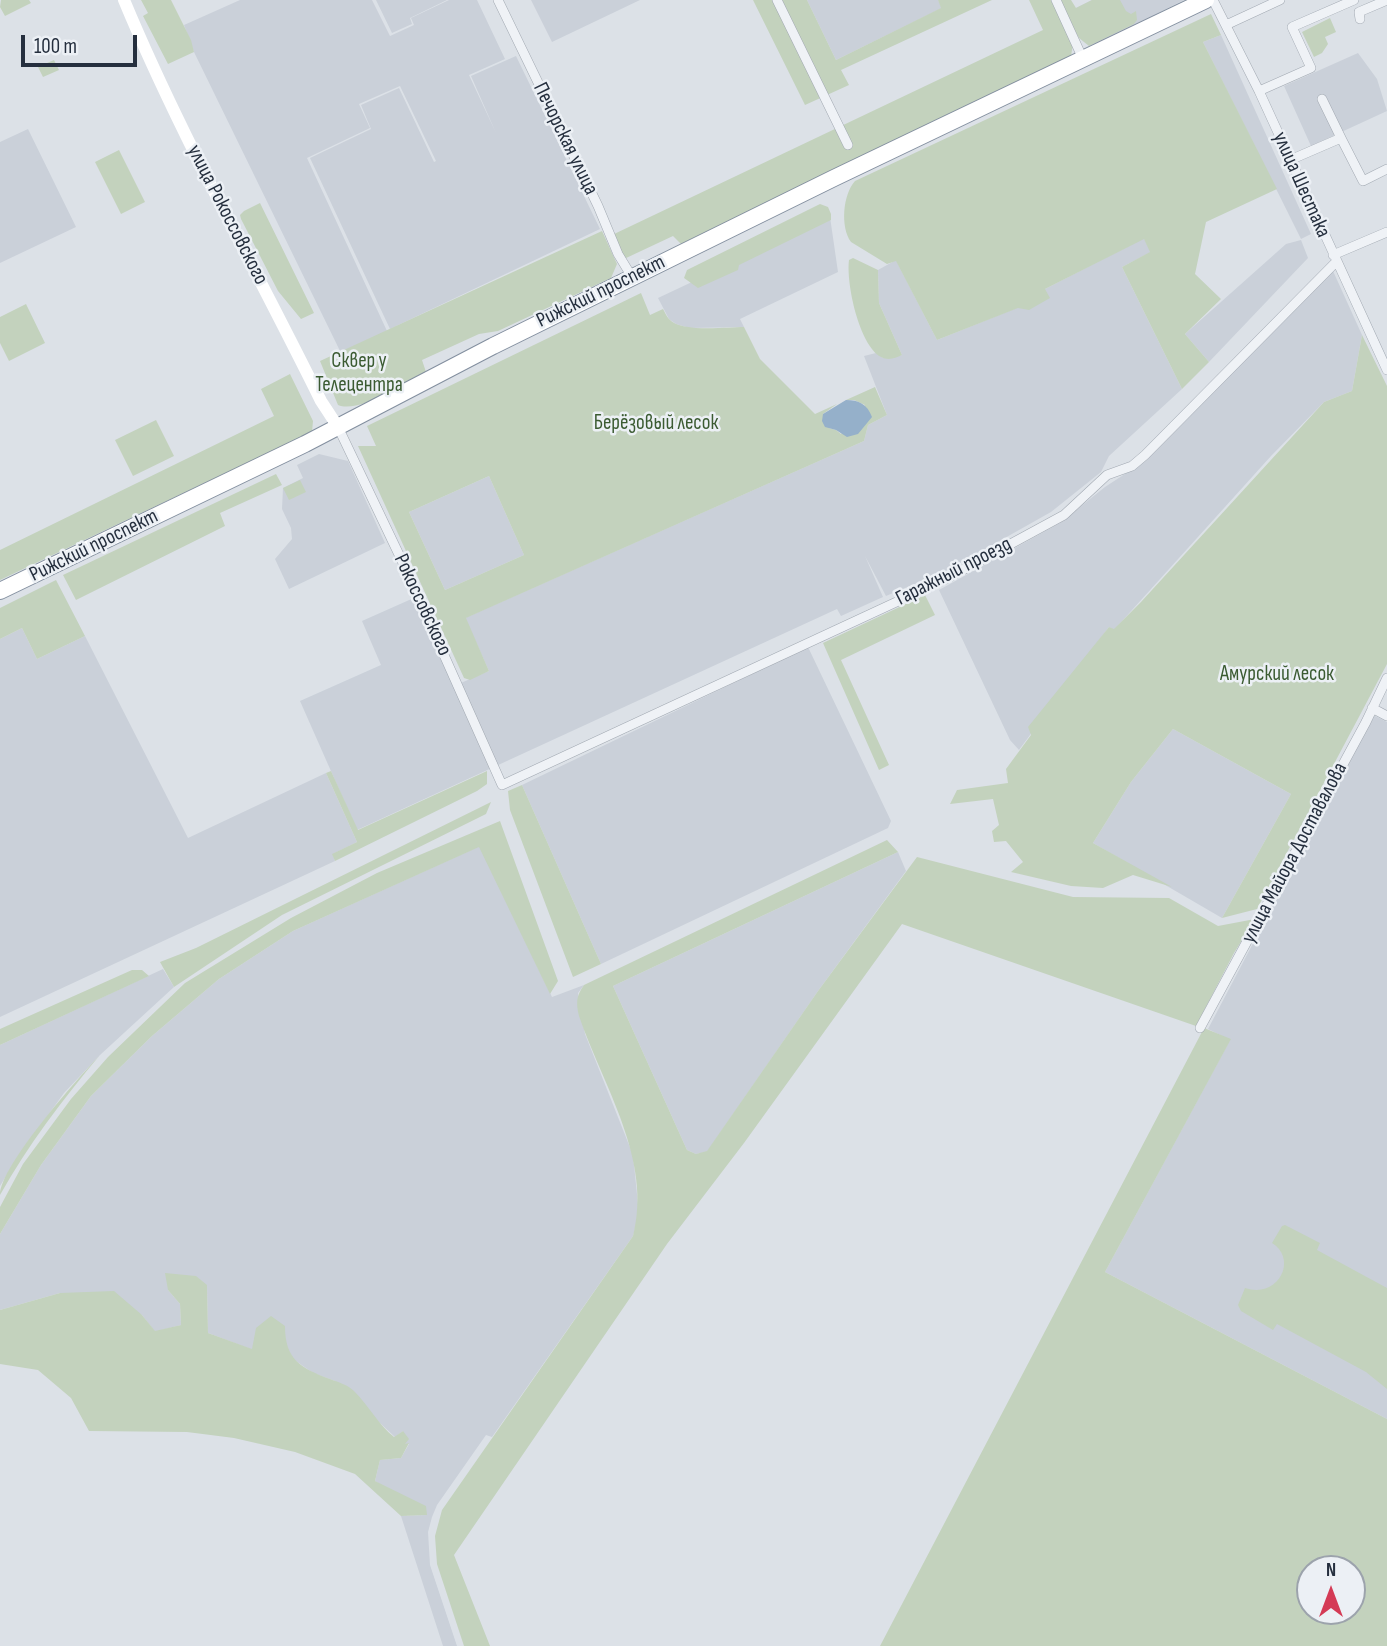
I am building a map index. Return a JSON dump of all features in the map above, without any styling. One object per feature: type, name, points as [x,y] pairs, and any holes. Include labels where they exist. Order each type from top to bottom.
[{"type":"highway","name":"Рижский проспект","points":[[0,591],[338,427],[632,277],[834,178],[1206,0]]},
{"type":"main road","name":"улица Рокоссовского","points":[[124,0],[230,224],[321,401],[338,427]]},
{"type":"street","name":"Печорская улица","points":[[498,0],[598,206],[618,254],[632,277]]},
{"type":"street","points":[[778,0],[848,145]]},
{"type":"street","points":[[1056,0],[1083,59]]},
{"type":"street","name":"улица Шестака","points":[[1213,0],[1259,91],[1387,370]]},
{"type":"street","points":[[1226,25],[1280,0]]},
{"type":"street","points":[[1259,91],[1311,68],[1292,27],[1353,0]]},
{"type":"street","points":[[1360,19],[1359,12],[1387,0]]},
{"type":"street","points":[[1322,99],[1363,181],[1387,169]]},
{"type":"street","points":[[1290,160],[1341,138]]},
{"type":"street","name":"Гаражный проезд","points":[[502,785],[948,578],[1064,515],[1107,475],[1132,466],[1144,455],[1335,258],[1387,232]]},
{"type":"street","name":"Рокоссовского","points":[[338,427],[403,563],[502,785]]},
{"type":"street","name":"улица Майора Доставалова","points":[[1200,1027],[1387,678]]},
{"type":"street","points":[[1373,708],[1387,716]]},
{"type":"shaded area","points":[[240,0],[372,0],[390,36],[414,25],[411,18],[449,0],[477,0],[505,59],[469,75],[496,133],[471,76],[516,56],[600,229],[390,329],[310,158],[371,129],[361,105],[399,88],[434,162],[436,161],[400,86],[359,104],[370,128],[307,158],[387,331],[341,353],[194,52],[184,25]]},
{"type":"shaded area","points":[[376,0],[447,0],[410,18],[412,24],[392,33]]},
{"type":"shaded area","points":[[531,0],[640,0],[552,42]]},
{"type":"shaded area","points":[[807,0],[938,0],[942,8],[836,60]]},
{"type":"shaded area","points":[[1092,0],[1184,0],[1095,45],[1076,8]]},
{"type":"shaded area","points":[[1221,35],[1311,234],[1301,239],[1203,42]]},
{"type":"shaded area","points":[[1358,53],[1377,79],[1387,111],[1311,146],[1284,86]]},
{"type":"shaded area","points":[[28,129],[76,227],[0,263],[0,142]]},
{"type":"shaded area","points":[[830,217],[838,272],[740,319],[744,327],[689,328],[669,319],[658,298]]},
{"type":"shaded area","points":[[1144,238],[1151,252],[1122,267],[1182,389],[1109,456],[1101,472],[1051,512],[948,570],[886,596],[865,556],[883,597],[841,616],[837,609],[357,830],[300,701],[381,665],[362,621],[416,597],[456,685],[489,671],[465,618],[864,441],[868,425],[887,415],[864,356],[876,353],[883,358],[902,355],[879,303],[878,270],[896,260],[937,340],[1019,307],[1045,289]]},
{"type":"shaded area","points":[[1301,240],[1308,258],[1209,362],[1185,334],[1286,244]]},
{"type":"shaded area","points":[[1333,271],[1362,335],[1352,391],[1324,402],[1271,456],[1114,630],[1109,627],[1019,750],[1010,740],[939,590],[1060,523],[1134,468]]},
{"type":"shaded area","points":[[319,454],[348,461],[385,543],[289,589],[275,559],[292,539],[291,528],[282,509],[283,488],[303,478],[297,465]]},
{"type":"shaded area","points":[[489,476],[524,555],[445,590],[409,512]]},
{"type":"shaded area","points":[[22,628],[37,659],[85,636],[188,838],[326,773],[357,842],[333,854],[335,861],[0,1017],[0,639]]},
{"type":"shaded area","points":[[808,647],[891,821],[888,828],[601,964],[522,785]]},
{"type":"shaded area","points":[[1373,715],[1387,722],[1387,1419],[1105,1272],[1230,1040],[1208,1029]]},
{"type":"shaded area","points":[[1173,729],[1291,794],[1222,918],[1093,843],[1131,782]]},
{"type":"shaded area","points":[[480,846],[552,997],[584,985],[578,993],[585,1034],[633,1155],[639,1214],[633,1236],[492,1437],[486,1435],[437,1505],[428,1532],[430,1565],[457,1646],[443,1646],[401,1516],[426,1515],[375,1481],[380,1460],[401,1458],[409,1444],[403,1444],[403,1431],[395,1437],[335,1381],[313,1373],[293,1359],[285,1344],[285,1326],[253,1350],[208,1333],[207,1285],[168,1290],[180,1304],[181,1325],[155,1332],[142,1315],[60,1293],[0,1310],[0,1234],[41,1165],[91,1096],[152,1036],[219,979],[293,931]]},
{"type":"shaded area","points":[[898,852],[906,871],[818,991],[707,1152],[696,1154],[687,1150],[613,986]]},
{"type":"shaded area","points":[[163,969],[174,987],[100,1055],[64,1093],[0,1186],[0,1045]]},
{"type":"green space","points":[[1,0],[29,0],[31,3],[5,16],[0,7]]},
{"type":"green space","points":[[141,0],[171,0],[191,40],[194,52],[168,64],[143,16],[148,13]]},
{"type":"green space","points":[[753,0],[807,0],[836,60],[941,8],[938,0],[992,0],[841,70],[849,85],[805,105]]},
{"type":"green space","points":[[1029,0],[1051,0],[1073,44],[1071,56],[681,244],[673,236],[624,259],[612,235],[1043,30]]},
{"type":"green space","points":[[1057,0],[1071,0],[1076,8],[1092,0],[1120,0],[1126,11],[1131,14],[1136,11],[1137,20],[1089,46],[1079,38]]},
{"type":"green space","points":[[1211,14],[1221,35],[1203,42],[1277,189],[1206,222],[1195,274],[1221,299],[1185,334],[1209,362],[1182,389],[1122,267],[1150,252],[1144,239],[1045,289],[1050,298],[1029,310],[1018,308],[937,340],[896,261],[887,264],[851,242],[845,228],[844,211],[855,181]]},
{"type":"green space","points":[[1330,18],[1336,32],[1325,37],[1328,44],[1322,53],[1314,57],[1302,32]]},
{"type":"green space","points":[[54,60],[59,70],[43,77],[38,67]]},
{"type":"green space","points":[[119,150],[145,202],[121,214],[95,162]]},
{"type":"green space","points":[[260,203],[314,313],[301,319],[278,291],[241,219],[240,215],[244,211]]},
{"type":"green space","points":[[820,204],[828,207],[831,220],[739,265],[738,270],[698,288],[684,278],[687,270]]},
{"type":"green space","name":"Сквер у Телецентра","points":[[602,231],[617,264],[611,278],[498,331],[479,334],[422,360],[426,372],[382,396],[358,405],[338,405],[320,361]]},
{"type":"green space","points":[[853,258],[878,270],[879,303],[902,355],[889,359],[881,357],[866,340],[852,298],[849,260]]},
{"type":"green space","name":"Берёзовый лесок","points":[[641,293],[650,315],[663,309],[669,319],[683,326],[744,327],[760,359],[815,414],[837,404],[823,414],[829,428],[841,434],[865,405],[846,400],[875,387],[887,415],[868,425],[864,441],[466,618],[489,671],[470,680],[464,678],[358,446],[376,446],[367,426]],"holes":[[[489,476],[524,555],[445,590],[409,512]]]},
{"type":"green space","points":[[26,304],[45,343],[9,361],[0,343],[0,317]]},
{"type":"green space","name":"Амурский лесок","points":[[1362,335],[1387,386],[1387,664],[1257,909],[1222,918],[1291,794],[1173,729],[1131,782],[1093,843],[1172,887],[1133,875],[1103,888],[1071,886],[1011,872],[1023,862],[1006,841],[994,842],[992,831],[999,825],[993,799],[950,804],[957,790],[1008,783],[1006,769],[1031,735],[1028,727],[1109,627],[1114,629],[1141,602],[1324,402],[1352,391]]},
{"type":"green space","points":[[290,374],[313,421],[312,432],[0,580],[0,550],[274,416],[261,389]]},
{"type":"green space","points":[[156,420],[174,456],[133,476],[115,440]]},
{"type":"green space","points":[[276,474],[282,485],[220,513],[225,526],[76,600],[63,575]]},
{"type":"green space","points":[[300,480],[306,492],[289,500],[283,488]]},
{"type":"green space","points":[[56,580],[85,636],[37,659],[22,628],[0,639],[0,608]]},
{"type":"green space","points":[[925,595],[935,615],[841,660],[889,765],[879,770],[823,643]]},
{"type":"green space","points":[[331,771],[358,830],[487,771],[487,784],[335,861],[332,854],[357,842],[326,773]]},
{"type":"green space","points":[[522,785],[601,964],[573,977],[510,810],[508,791]]},
{"type":"green space","points":[[491,802],[486,814],[282,915],[174,987],[160,962],[196,948]]},
{"type":"green space","points":[[500,821],[558,981],[550,994],[479,847],[293,931],[219,979],[152,1036],[91,1096],[41,1165],[0,1234],[0,1207],[23,1164],[71,1099],[108,1057],[185,983],[291,918],[377,873]]},
{"type":"green space","points":[[887,840],[898,852],[613,986],[687,1150],[696,1154],[707,1151],[818,991],[917,857],[1073,897],[1169,898],[1218,926],[1255,919],[1196,1026],[902,924],[744,1143],[667,1244],[454,1555],[490,1646],[464,1646],[437,1564],[435,1536],[442,1510],[633,1236],[637,1208],[631,1151],[579,1016],[579,993],[584,985]]},
{"type":"green space","points":[[132,970],[142,970],[149,976],[0,1045],[0,1029]]},
{"type":"green space","points":[[1204,1028],[1231,1039],[1105,1272],[1387,1419],[1387,1646],[880,1646]]},
{"type":"green space","points":[[100,1055],[22,1158],[0,1195],[12,1164],[26,1144],[58,1102]]},
{"type":"green space","points":[[1285,1225],[1320,1243],[1317,1250],[1387,1288],[1387,1389],[1366,1372],[1277,1324],[1273,1330],[1241,1311],[1238,1305],[1245,1288],[1267,1288],[1281,1276],[1284,1258],[1272,1243]]},
{"type":"green space","points":[[165,1273],[196,1276],[207,1285],[208,1333],[252,1349],[256,1328],[271,1316],[285,1326],[288,1347],[296,1361],[310,1371],[352,1389],[394,1437],[403,1431],[409,1439],[405,1444],[409,1443],[401,1458],[380,1460],[375,1481],[426,1506],[427,1515],[401,1516],[355,1474],[295,1452],[234,1438],[187,1432],[89,1431],[71,1398],[38,1370],[0,1364],[0,1310],[60,1293],[114,1291],[142,1315],[155,1331],[181,1325],[180,1304],[168,1290]]},
{"type":"water","points":[[846,400],[862,404],[872,417],[858,434],[847,437],[825,427],[822,421],[823,414]]}]
